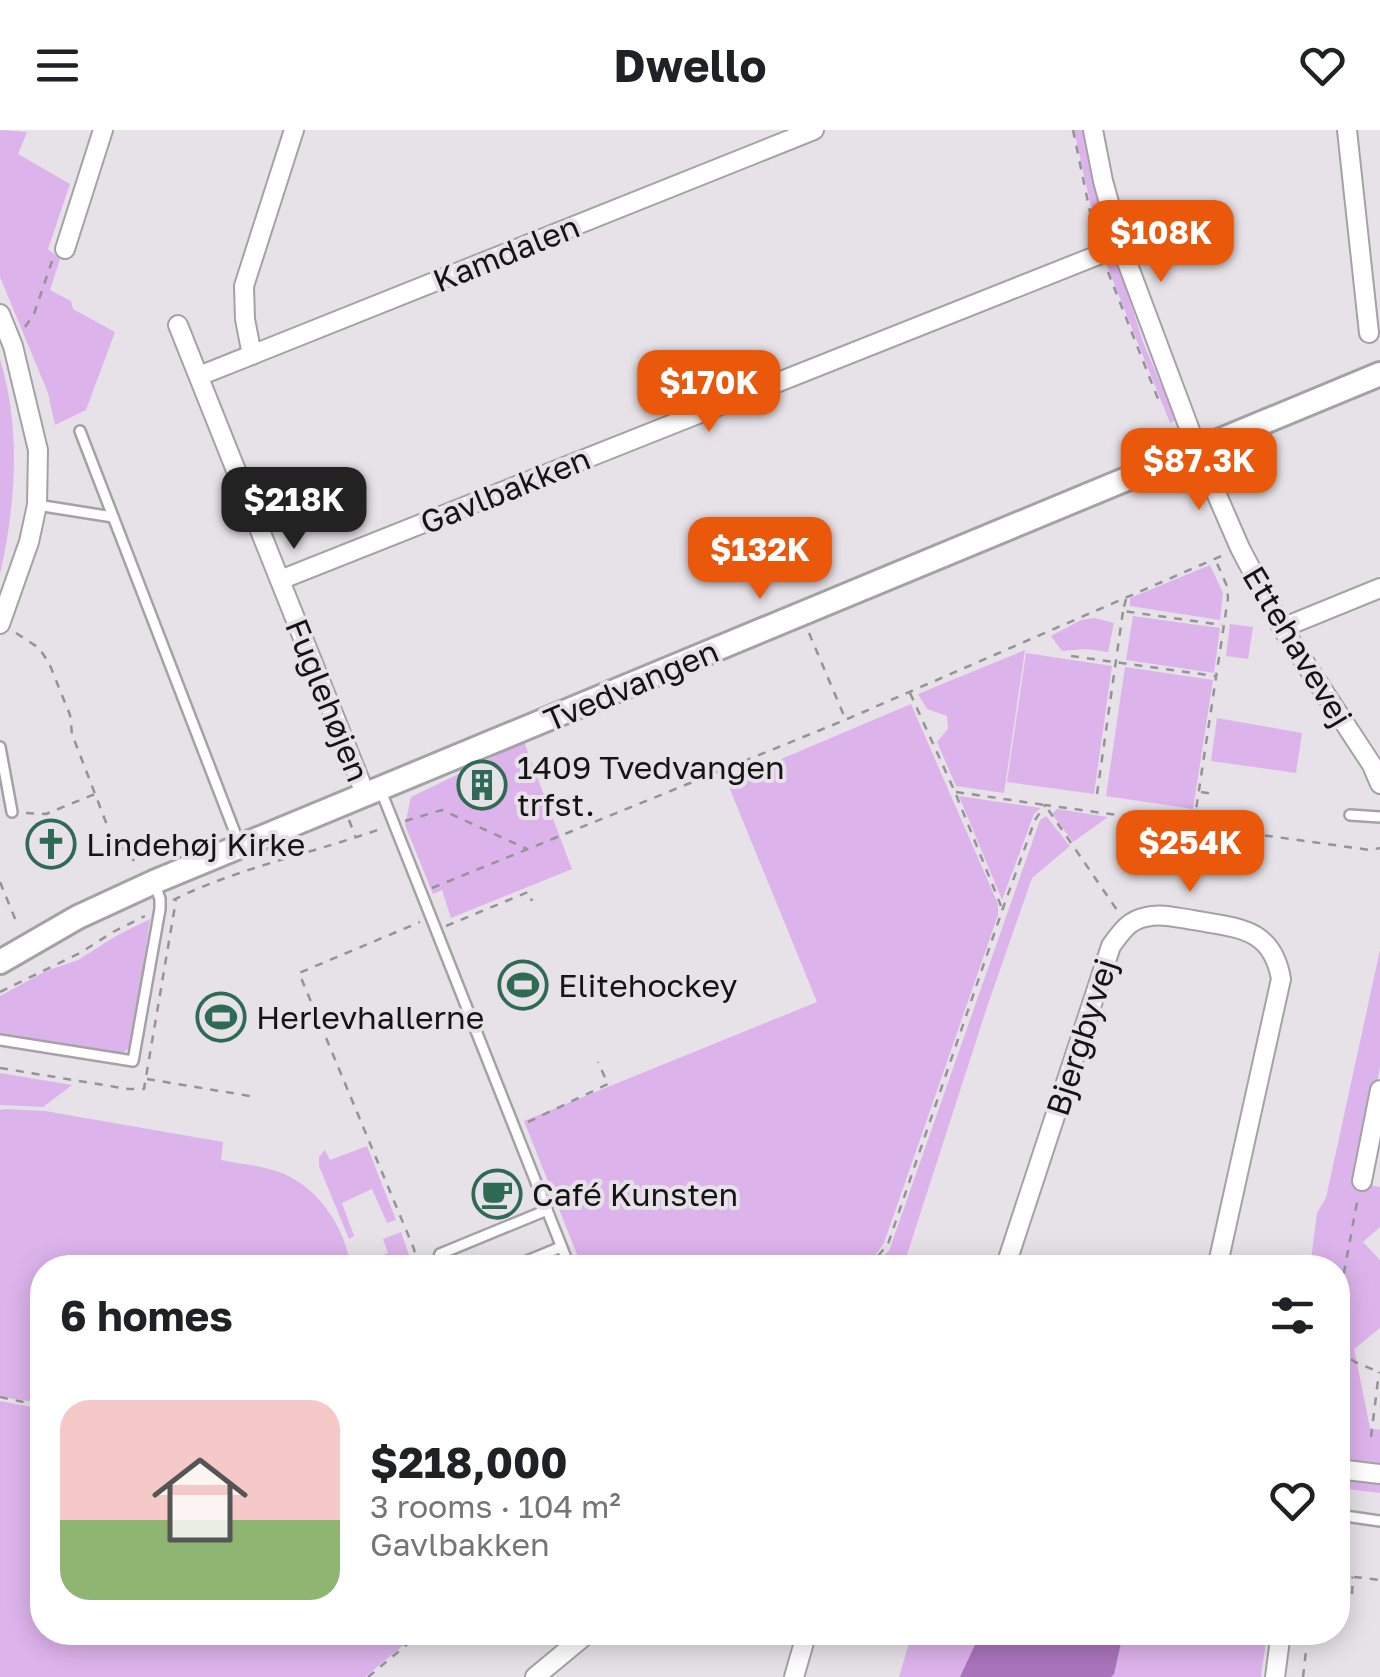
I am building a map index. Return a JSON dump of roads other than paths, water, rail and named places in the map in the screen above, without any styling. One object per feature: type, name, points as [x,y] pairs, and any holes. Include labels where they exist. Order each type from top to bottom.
[{"type":"street","points":[[66,249],[103,130]]},
{"type":"street","points":[[252,355],[244,286],[294,130]]},
{"type":"street","name":"Kamdalen","points":[[199,376],[814,130]]},
{"type":"street","name":"Ettehavevej","points":[[1093,130],[1121,246],[1197,450],[1240,548],[1282,628],[1372,765],[1380,784]]},
{"type":"street","points":[[1347,130],[1369,333]]},
{"type":"street","name":"Gavlbakken","points":[[280,580],[1121,246]]},
{"type":"street","points":[[0,314],[13,346],[38,450],[37,504],[29,542],[0,624]]},
{"type":"street","name":"Fuglehøjen","points":[[178,325],[280,580],[373,793]]},
{"type":"street","name":"Tvedvangen","points":[[0,962],[78,918],[240,845],[1380,374]]},
{"type":"street","points":[[1282,628],[1380,588]]},
{"type":"street","name":"Bjergbyvej","points":[[1009,1255],[1111,946],[1127,925],[1146,917],[1166,916],[1246,929],[1266,942],[1278,959],[1281,979],[1220,1255]]},
{"type":"street","points":[[1362,1181],[1380,1090]]},
{"type":"street","points":[[1350,1470],[1380,1474]]},
{"type":"street","points":[[535,1677],[574,1645]]},
{"type":"street","points":[[794,1677],[804,1645]]},
{"type":"street","points":[[1275,1677],[1279,1645]]},
{"type":"lane","points":[[80,431],[240,845]]},
{"type":"lane","points":[[37,504],[113,518]]},
{"type":"lane","points":[[0,747],[12,812]]},
{"type":"lane","points":[[373,793],[394,824],[565,1255]]},
{"type":"lane","points":[[1350,814],[1380,817]]},
{"type":"lane","points":[[0,1040],[133,1061],[160,908],[154,882]]},
{"type":"lane","points":[[440,1255],[547,1210]]},
{"type":"lane","points":[[540,1255],[561,1246]]},
{"type":"lane","points":[[1350,1517],[1380,1521]]},
{"type":"place","name":"1409 Tvedvangen trfst.","points":[[482,785]]},
{"type":"place","name":"Lindehøj Kirke","points":[[51,844]]},
{"type":"place","name":"Elitehockey","points":[[523,985]]},
{"type":"place","name":"Herlevhallerne","points":[[221,1017]]},
{"type":"place","name":"Café Kunsten","points":[[497,1194]]}]
